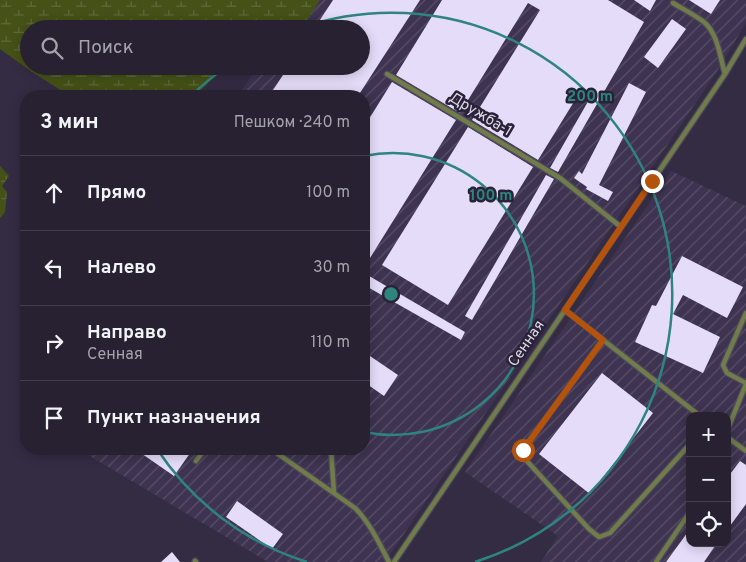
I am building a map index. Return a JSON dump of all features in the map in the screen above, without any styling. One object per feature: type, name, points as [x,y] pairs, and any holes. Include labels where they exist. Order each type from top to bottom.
[{"type":"lane","points":[[673,3],[704,22],[711,31],[725,74]]},
{"type":"lane","name":"Сенная","points":[[394,562],[725,74],[746,39]]},
{"type":"lane","name":"Дружба-1","points":[[387,74],[560,178],[621,227]]},
{"type":"lane","points":[[565,310],[695,412]]},
{"type":"lane","points":[[731,421],[746,384],[727,373],[723,365],[746,313]]},
{"type":"lane","points":[[603,340],[525,447],[523,454],[526,460],[594,534],[599,537],[610,533],[686,448]]},
{"type":"lane","points":[[731,440],[746,451]]},
{"type":"lane","points":[[196,461],[200,455]]},
{"type":"lane","points":[[280,455],[363,516],[389,562]]},
{"type":"lane","points":[[331,455],[334,493]]},
{"type":"lane","points":[[656,562],[686,518]]},
{"type":"shaded area","points":[[302,0],[746,0],[746,23],[716,73],[385,562],[268,562],[88,455],[370,455],[370,90],[242,90],[252,75],[370,75],[370,20],[289,20]]},
{"type":"shaded area","points":[[671,171],[746,206],[746,562],[541,562],[558,536],[465,472]]},
{"type":"green space","points":[[0,0],[320,0],[307,20],[20,20],[20,63],[0,49]]},
{"type":"green space","points":[[37,75],[216,75],[201,90],[60,90]]},
{"type":"green space","points":[[0,166],[9,176],[2,186],[7,192],[5,212],[0,218]]},
{"type":"building","points":[[333,0],[420,0],[362,90],[273,90],[283,75],[370,75],[370,20],[320,20]]},
{"type":"building","points":[[442,0],[608,0],[644,22],[558,172],[550,168],[590,98],[580,92],[538,160],[472,120],[540,10],[528,3],[460,113],[396,75]]},
{"type":"building","points":[[634,0],[656,0],[650,11]]},
{"type":"building","points":[[689,0],[720,0],[711,14]]},
{"type":"building","points":[[672,19],[686,29],[658,68],[644,57]]},
{"type":"building","points":[[392,82],[456,120],[370,258],[370,117]]},
{"type":"building","points":[[629,83],[646,92],[599,185],[613,192],[608,201],[586,189],[587,187],[574,178],[579,171],[582,174]]},
{"type":"building","points":[[468,127],[533,167],[448,305],[382,265]]},
{"type":"building","points":[[546,175],[554,179],[472,320],[465,316]]},
{"type":"building","points":[[682,256],[743,287],[727,318],[683,295],[673,314],[720,337],[703,373],[635,342],[652,305],[656,306]]},
{"type":"building","points":[[370,277],[465,332],[461,340],[370,288]]},
{"type":"building","points":[[370,356],[398,375],[384,396],[370,386]]},
{"type":"building","points":[[602,373],[653,413],[590,494],[539,454]]},
{"type":"building","points":[[144,455],[189,455],[174,476]]},
{"type":"building","points":[[740,461],[746,465],[746,504],[731,525],[731,502],[731,473]]},
{"type":"building","points":[[237,501],[283,534],[272,549],[226,517]]},
{"type":"building","points":[[686,534],[686,547],[714,547],[704,562],[666,562]]},
{"type":"building","points":[[172,552],[180,562],[161,562]]},
{"type":"route","points":[[523,450],[603,340],[565,310],[652,181]]}]
